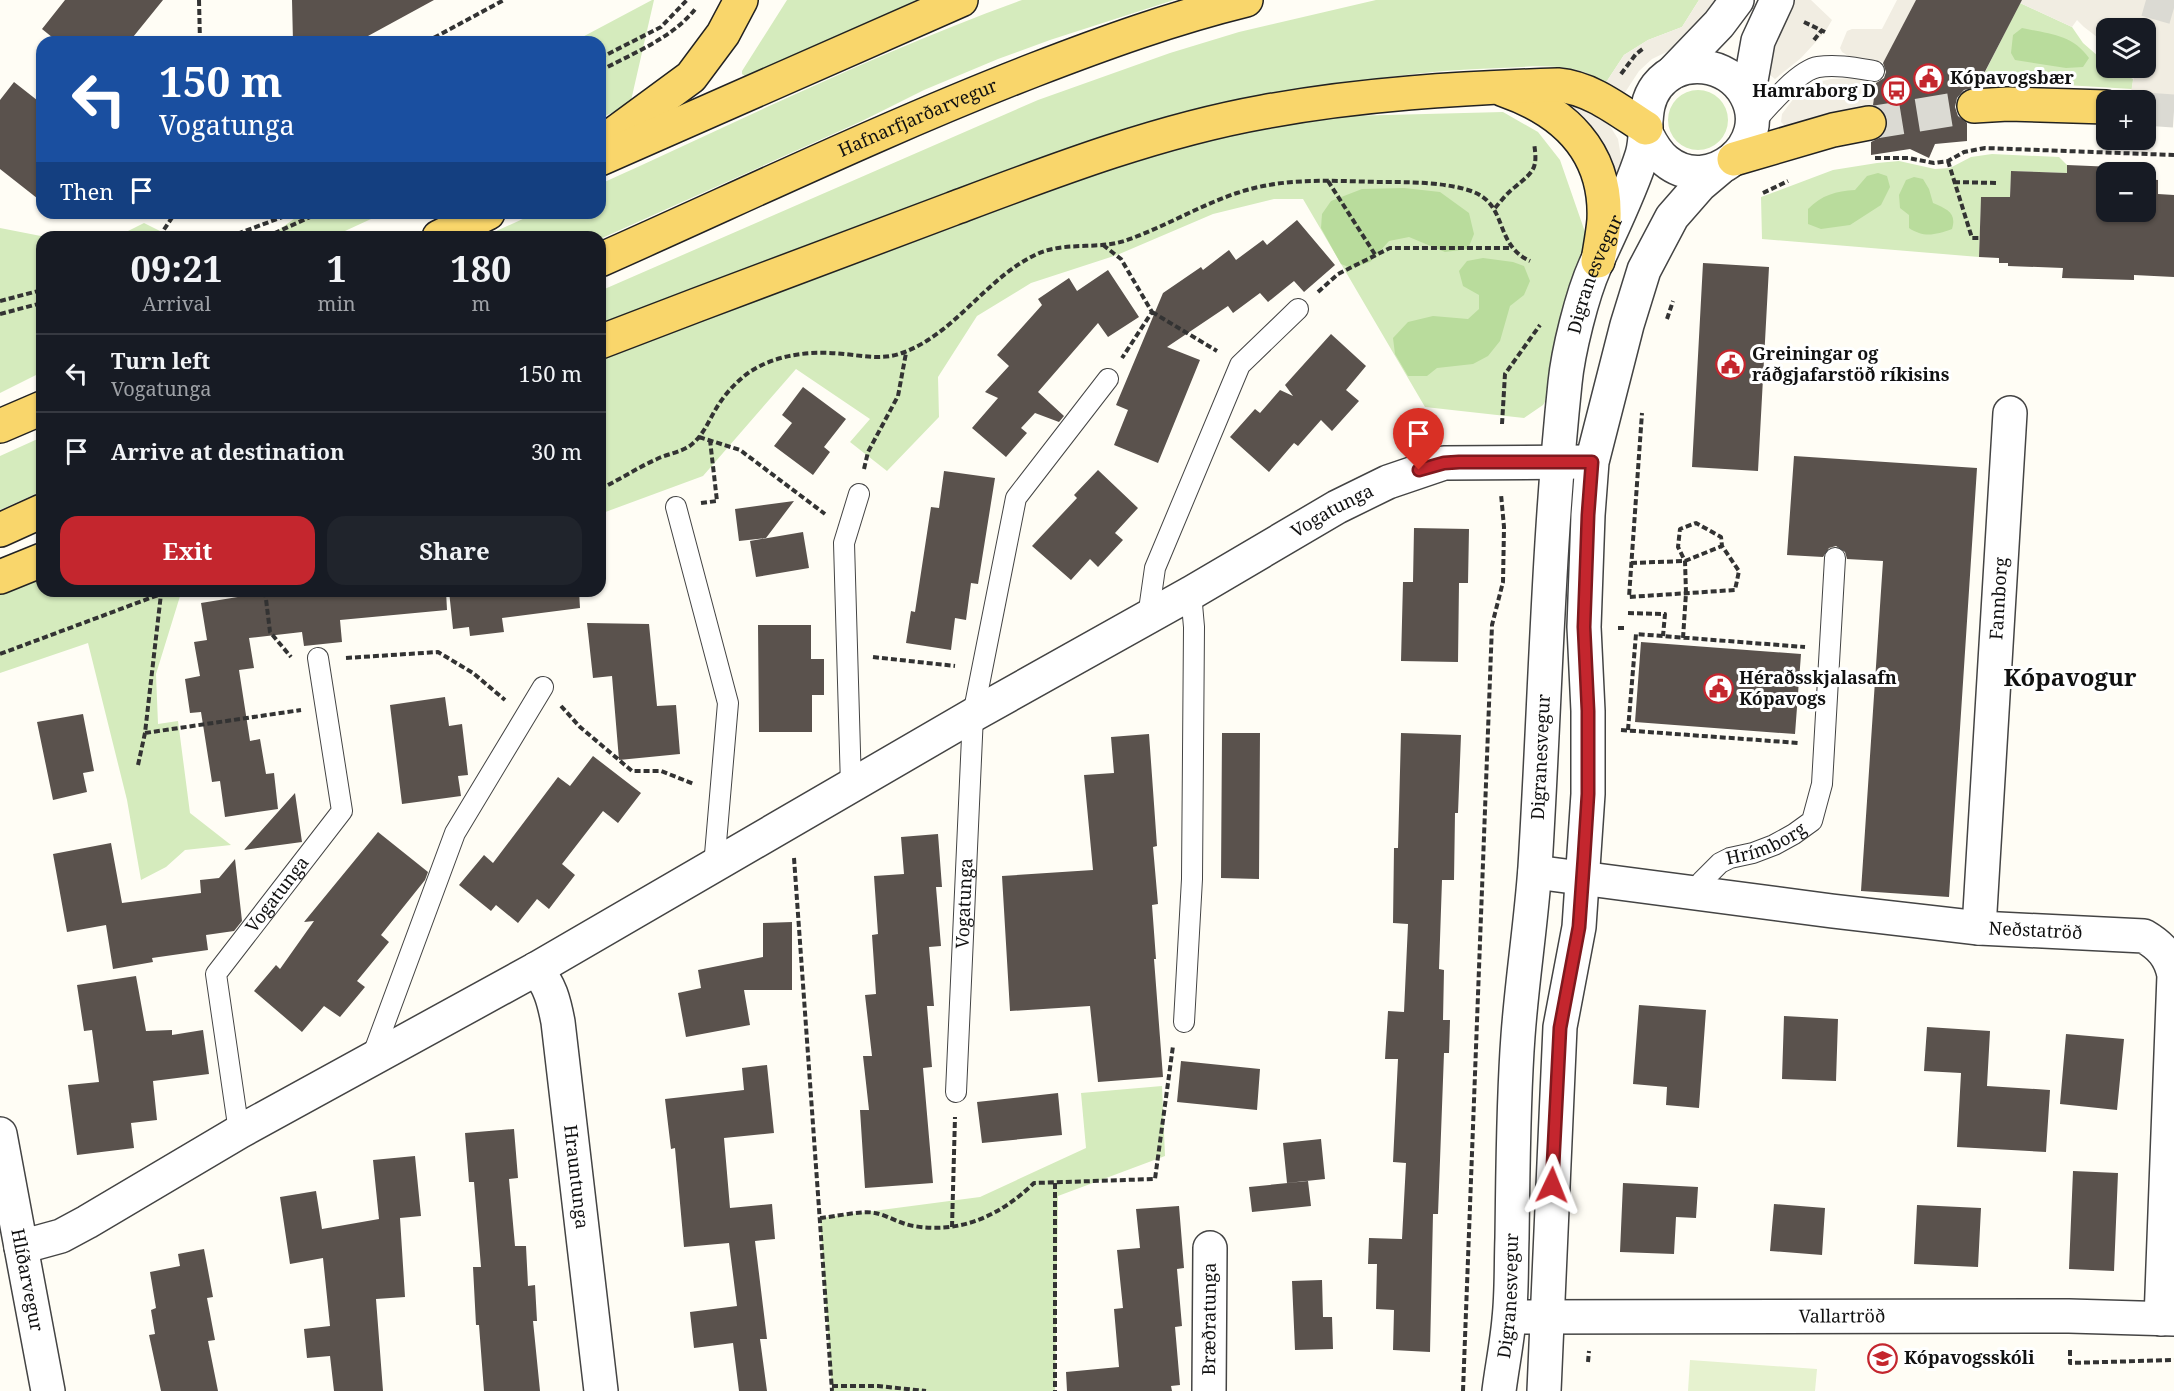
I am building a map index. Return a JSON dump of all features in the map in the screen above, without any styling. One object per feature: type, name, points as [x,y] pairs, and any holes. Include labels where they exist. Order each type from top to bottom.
[{"type":"main road","points":[[606,140],[691,77],[723,34],[741,0]]},
{"type":"main road","points":[[606,156],[962,0]]},
{"type":"main road","name":"Hafnarfjarðarvegur","points":[[606,257],[910,121],[999,84],[1123,36],[1204,10],[1246,0]]},
{"type":"main road","points":[[606,340],[822,257],[1109,152],[1263,112],[1404,94],[1558,85],[1573,86],[1603,100],[1646,131]]},
{"type":"main road","points":[[1493,87],[1536,104],[1557,117],[1578,136],[1589,151],[1598,170],[1603,198],[1604,219],[1598,261]]},
{"type":"main road","points":[[1974,102],[2096,107]]},
{"type":"main road","points":[[1727,164],[1833,130],[1869,123]]},
{"type":"main road","points":[[451,231],[476,219]]},
{"type":"main road","points":[[0,426],[36,411]]},
{"type":"main road","points":[[0,530],[36,514]]},
{"type":"main road","points":[[0,577],[36,562]]},
{"type":"street","points":[[1727,164],[1702,173],[1684,171],[1668,163],[1656,151],[1646,131],[1645,117],[1649,99],[1659,84],[1719,24],[1737,0]]},
{"type":"street","points":[[1544,1391],[1560,1028],[1579,927],[1588,794],[1588,711],[1584,627],[1592,462],[1627,325],[1644,270],[1672,217],[1700,185],[1743,149],[1749,138],[1758,41],[1786,9]]},
{"type":"street","points":[[1673,72],[1690,67],[1707,67],[1724,72],[1737,83],[1750,111]]},
{"type":"street","name":"Digranesvegur","points":[[1499,1391],[1510,1317],[1518,1036],[1535,872],[1557,461],[1566,375],[1583,304],[1598,261],[1636,172],[1646,131]]},
{"type":"street","name":"Fannborg","points":[[1979,928],[2010,413]]},
{"type":"street","name":"Vogatunga","points":[[21,1247],[61,1236],[372,1057],[536,969],[1337,507],[1388,482],[1444,463],[1592,462]]},
{"type":"street","name":"Neðstatröð","points":[[1535,872],[1979,928],[2144,936],[2165,952],[2171,962],[2174,975],[2167,1319]]},
{"type":"street","name":"Hrauntunga","points":[[536,969],[547,982],[558,1022],[601,1391]]},
{"type":"street","name":"Hlíðarvegur","points":[[0,1134],[48,1391]]},
{"type":"street","name":"Bræðratunga","points":[[1209,1391],[1210,1248]]},
{"type":"street","name":"Vallartröð","points":[[1510,1317],[2069,1316],[2167,1319]]},
{"type":"lane","points":[[1750,111],[1778,95],[1816,67],[1842,66],[1874,71]]},
{"type":"lane","points":[[1148,617],[1155,568],[1240,365],[1298,309]]},
{"type":"lane","name":"Vogatunga","points":[[956,1092],[973,715],[1016,498],[1108,379]]},
{"type":"lane","points":[[851,786],[844,543],[859,494]]},
{"type":"lane","points":[[676,507],[728,703],[714,866]]},
{"type":"lane","name":"Hrímborg","points":[[1696,892],[1702,881],[1720,863],[1774,845],[1794,834],[1812,820],[1822,784],[1835,558]]},
{"type":"lane","points":[[1184,1022],[1192,879],[1194,627],[1191,593]]},
{"type":"lane","name":"Vogatunga","points":[[239,1132],[216,974],[342,811],[318,658]]},
{"type":"lane","points":[[372,1057],[455,833],[543,687]]},
{"type":"path","points":[[199,0],[200,36]]},
{"type":"path","points":[[437,36],[504,0]]},
{"type":"path","points":[[606,55],[661,27],[687,0]]},
{"type":"path","points":[[606,68],[686,21],[702,0]]},
{"type":"path","points":[[1786,9],[1825,32]]},
{"type":"path","points":[[1495,208],[1534,170],[1535,136]]},
{"type":"path","points":[[1870,158],[1908,158],[1934,163],[1948,161],[1964,152],[1985,148],[2174,156]]},
{"type":"path","points":[[1948,161],[1972,238],[1979,238]]},
{"type":"path","points":[[1763,193],[1790,179]]},
{"type":"path","points":[[1328,180],[1376,256]]},
{"type":"path","points":[[606,486],[656,459],[690,446],[705,430],[720,402],[737,381],[759,366],[785,357],[812,353],[875,358],[895,356],[921,346],[1015,267],[1036,254],[1065,246],[1121,242],[1239,192],[1279,182],[1328,180],[1409,182],[1469,190],[1485,197],[1495,208],[1511,248],[1518,256],[1530,261]]},
{"type":"path","points":[[1954,182],[1996,183]]},
{"type":"path","points":[[245,231],[277,219]]},
{"type":"path","points":[[279,231],[306,219]]},
{"type":"path","points":[[1102,245],[1121,259],[1152,312],[1240,365]]},
{"type":"path","points":[[1298,309],[1338,274],[1390,248],[1511,248]]},
{"type":"path","points":[[0,301],[36,292]]},
{"type":"path","points":[[1666,321],[1673,301]]},
{"type":"path","points":[[0,314],[36,305]]},
{"type":"path","points":[[1108,379],[1152,312]]},
{"type":"path","points":[[1502,424],[1505,374],[1542,322]]},
{"type":"path","points":[[859,494],[868,452],[898,396],[906,352]]},
{"type":"path","points":[[1642,404],[1629,597],[1686,593],[1735,590],[1739,571],[1722,546],[1721,537],[1696,523],[1680,529],[1678,547],[1685,561],[1686,593],[1683,638]]},
{"type":"path","points":[[699,436],[740,450],[848,531]]},
{"type":"path","points":[[676,507],[717,501],[710,440]]},
{"type":"path","points":[[1463,1391],[1492,625],[1503,582],[1504,527],[1501,492]]},
{"type":"path","points":[[1631,563],[1685,561],[1722,546]]},
{"type":"path","points":[[0,654],[153,597]]},
{"type":"path","points":[[138,765],[145,733],[161,597]]},
{"type":"path","points":[[266,597],[270,632],[293,660],[438,652],[474,673],[525,717]]},
{"type":"path","points":[[1628,613],[1665,614],[1663,636]]},
{"type":"path","points":[[1800,732],[1799,743],[1628,730],[1636,634],[1806,647],[1805,657]]},
{"type":"path","points":[[848,654],[982,669]]},
{"type":"path","points":[[543,687],[580,727],[632,771],[661,771],[720,794]]},
{"type":"path","points":[[145,733],[325,706]]},
{"type":"path","points":[[792,822],[832,1389],[898,1387],[926,1391]]},
{"type":"path","points":[[820,1218],[874,1212],[912,1226],[952,1227],[976,1222],[997,1213],[1017,1200],[1034,1183],[1155,1179],[1173,1045],[1184,1022]]},
{"type":"path","points":[[952,1227],[956,1092]]},
{"type":"path","points":[[1055,1183],[1055,1391]]},
{"type":"path","points":[[2070,1346],[2070,1363],[2174,1360]]},
{"type":"path","points":[[1588,1362],[1589,1351]]},
{"type":"green space","points":[[654,0],[630,105],[606,115],[606,36],[584,36]]},
{"type":"green space","points":[[787,0],[922,0],[745,76],[742,71]]},
{"type":"green space","points":[[1022,0],[1174,0],[998,59],[924,90],[862,121],[606,236],[606,231],[496,231],[523,219],[606,219],[606,181],[862,64]]},
{"type":"green space","points":[[1376,0],[1699,0],[1682,27],[1648,40],[1624,55],[1605,84],[1577,70],[1558,67],[1529,67],[1417,74],[1281,94],[606,326],[606,288],[1038,100],[1170,53],[1239,32]]},
{"type":"green space","points":[[2020,3],[2072,27],[2083,43],[2096,54],[2096,78],[2133,79],[2132,89],[1981,80]]},
{"type":"green space","points":[[2022,28],[2059,36],[2075,44],[2089,58],[2083,67],[2066,68],[2015,60],[2011,53],[2013,35]]},
{"type":"green space","points":[[1698,90],[1715,95],[1723,103],[1728,120],[1723,137],[1715,145],[1698,150],[1681,145],[1673,137],[1668,120],[1673,103],[1681,95]]},
{"type":"green space","points":[[1503,112],[1538,132],[1560,160],[1585,232],[1583,263],[1557,383],[1543,405],[1524,418],[1425,407],[1303,199],[1274,199],[1213,214],[1117,255],[1031,283],[977,316],[938,377],[939,417],[887,471],[850,442],[870,419],[796,369],[703,476],[606,512],[606,351],[688,319],[1161,151],[1259,125],[1348,116]]},
{"type":"green space","points":[[1992,154],[2059,157],[2067,165],[2067,173],[2011,171],[2010,197],[1981,197],[1979,257],[1762,239],[1761,197],[1833,170],[1899,161],[1935,169],[1950,168],[1971,157]]},
{"type":"green space","points":[[1878,173],[1887,176],[1890,187],[1881,205],[1850,225],[1821,229],[1808,224],[1808,209],[1819,200],[1842,191],[1855,190],[1867,176]]},
{"type":"green space","points":[[1914,177],[1923,179],[1933,203],[1950,212],[1953,219],[1952,229],[1930,234],[1909,228],[1909,215],[1900,208],[1899,195],[1906,180]]},
{"type":"green space","points":[[1404,188],[1440,192],[1469,213],[1474,234],[1468,249],[1445,252],[1409,237],[1389,241],[1370,262],[1351,268],[1341,264],[1321,228],[1322,214],[1331,201],[1362,189]]},
{"type":"green space","points":[[294,219],[371,219],[345,231],[277,231]]},
{"type":"green space","points":[[144,223],[160,231],[128,231]]},
{"type":"green space","points":[[0,228],[36,235],[36,375],[0,393]]},
{"type":"green space","points":[[1483,258],[1513,262],[1524,266],[1530,281],[1524,295],[1510,306],[1500,341],[1488,356],[1473,364],[1437,368],[1427,376],[1408,376],[1395,354],[1393,338],[1408,322],[1433,316],[1468,319],[1479,309],[1479,295],[1463,286],[1459,271],[1467,261]]},
{"type":"green space","points":[[36,440],[36,494],[0,510],[0,456]]},
{"type":"green space","points":[[36,580],[36,597],[180,597],[156,674],[158,724],[178,721],[190,813],[231,845],[185,850],[166,867],[141,880],[127,800],[88,643],[0,673],[0,595]]},
{"type":"green space","points":[[1162,1086],[1165,1156],[1058,1196],[1055,1391],[832,1391],[820,1218],[980,1197],[1086,1148],[1081,1093]]},
{"type":"green space","points":[[1690,1360],[1817,1369],[1815,1391],[1688,1391]]},
{"type":"shaded area","points":[[1699,0],[1717,0],[1706,21],[1681,45],[1652,59],[1639,71],[1624,94],[1605,84],[1624,55],[1648,40],[1682,27]]},
{"type":"shaded area","points":[[1794,0],[1811,0],[1832,20],[1825,32],[1801,58],[1775,79],[1770,75],[1769,63],[1777,34]]},
{"type":"shaded area","points":[[1897,0],[1916,0],[1884,62],[1850,57],[1842,52],[1840,48],[1847,31],[1882,29]]},
{"type":"shaded area","points":[[2022,0],[2174,0],[2174,111],[2156,115],[2156,90],[2131,90],[2134,78],[2156,78],[2156,18],[2096,18],[2096,36],[2077,20],[2072,27],[2020,3]]},
{"type":"shaded area","points":[[1877,77],[1872,112],[1790,127],[1781,122],[1782,114],[1794,98],[1818,82],[1831,79]]},
{"type":"shaded area","points":[[1556,96],[1589,109],[1610,126],[1618,139],[1622,163],[1617,181]]},
{"type":"building","points":[[65,0],[163,0],[134,36],[51,36],[42,29]]},
{"type":"building","points":[[292,0],[434,0],[368,36],[293,36]]},
{"type":"building","name":"Kópavogsbær","points":[[1916,0],[2022,0],[1977,87],[1964,90],[1957,98],[1955,107],[1958,116],[1967,123],[1967,141],[1935,144],[1929,158],[1910,149],[1871,155],[1871,142],[1881,137],[1887,129],[1887,119],[1883,111],[1873,105],[1876,83],[1884,78],[1886,72],[1883,63]]},
{"type":"building","points":[[14,82],[36,99],[36,197],[0,169],[0,100]]},
{"type":"building","points":[[2067,165],[2096,166],[2096,222],[2156,222],[2156,180],[2158,180],[2158,194],[2174,195],[2174,277],[2134,275],[2134,280],[2062,278],[2063,268],[2008,266],[2008,263],[1999,263],[1999,258],[1979,257],[1981,197],[2010,197],[2011,171],[2067,173]]},
{"type":"building","points":[[1297,220],[1335,265],[1304,292],[1294,281],[1268,302],[1260,293],[1233,313],[1228,306],[1167,347],[1200,360],[1158,463],[1114,445],[1128,410],[1116,405],[1163,293],[1201,267],[1203,270],[1229,250],[1236,260],[1263,240],[1267,245]]},
{"type":"building","name":"Greiningar og ráðgjafarstöð ríkisins","points":[[1703,263],[1769,267],[1758,471],[1692,467]]},
{"type":"building","points":[[1108,270],[1139,317],[1108,337],[1098,323],[1038,392],[1064,416],[1059,422],[1035,413],[1021,428],[1027,433],[1006,457],[972,428],[998,398],[985,392],[1009,366],[997,355],[1042,305],[1038,299],[1069,278],[1077,291]]},
{"type":"building","points":[[1331,334],[1366,366],[1346,390],[1359,401],[1332,431],[1321,420],[1298,446],[1294,443],[1269,472],[1230,437],[1255,409],[1260,413],[1280,390],[1293,396],[1285,385]]},
{"type":"building","points":[[803,387],[846,419],[824,447],[830,452],[813,475],[774,446],[792,423],[782,415]]},
{"type":"building","points":[[1794,456],[1977,468],[1949,897],[1861,891],[1883,561],[1847,559],[1845,552],[1836,546],[1829,548],[1823,557],[1787,555]]},
{"type":"building","points":[[1098,470],[1138,508],[1115,533],[1123,540],[1098,567],[1090,559],[1071,580],[1032,546],[1077,498],[1074,495]]},
{"type":"building","points":[[944,471],[995,478],[978,584],[971,583],[966,620],[955,618],[951,650],[906,643],[911,611],[915,612],[931,507],[939,508]]},
{"type":"building","points":[[794,501],[766,538],[739,541],[735,509]]},
{"type":"building","points":[[1414,528],[1469,529],[1468,583],[1459,583],[1458,662],[1401,661],[1403,582],[1413,582]]},
{"type":"building","points":[[803,532],[809,568],[756,577],[750,541]]},
{"type":"building","points":[[238,597],[446,597],[447,610],[340,620],[342,642],[304,646],[302,632],[249,638],[254,668],[239,670],[250,741],[260,739],[266,774],[274,773],[278,809],[225,817],[220,781],[212,782],[201,712],[190,713],[185,679],[200,676],[194,642],[207,640],[201,603]]},
{"type":"building","points":[[450,597],[579,597],[580,608],[502,618],[504,632],[470,636],[469,627],[453,629]]},
{"type":"building","points":[[587,623],[649,624],[657,706],[676,705],[680,754],[619,760],[612,676],[593,678]]},
{"type":"building","points":[[758,625],[811,625],[811,659],[824,659],[824,695],[812,695],[812,732],[759,732]]},
{"type":"building","name":"Héraðsskjalasafn Kópavogs","points":[[1641,642],[1801,654],[1795,734],[1635,722]]},
{"type":"building","points":[[445,697],[449,726],[462,724],[468,775],[458,776],[461,796],[402,804],[390,705]]},
{"type":"building","points":[[83,714],[94,771],[83,773],[87,792],[53,800],[37,722]]},
{"type":"building","points":[[1222,733],[1260,733],[1259,879],[1221,878]]},
{"type":"building","points":[[1401,733],[1461,735],[1458,813],[1455,813],[1454,880],[1442,880],[1439,969],[1444,970],[1443,1020],[1450,1020],[1449,1053],[1444,1053],[1438,1214],[1433,1214],[1430,1352],[1393,1350],[1394,1310],[1376,1309],[1377,1264],[1368,1264],[1369,1238],[1402,1239],[1406,1163],[1393,1162],[1398,1059],[1385,1059],[1388,1011],[1404,1012],[1408,924],[1393,923],[1394,848],[1398,848]]},
{"type":"building","points":[[1149,734],[1157,846],[1153,847],[1158,904],[1152,905],[1156,959],[1154,959],[1163,1077],[1098,1082],[1090,1006],[1010,1011],[1002,876],[1093,870],[1084,775],[1114,773],[1111,737]]},
{"type":"building","points":[[593,756],[641,793],[618,823],[603,811],[562,864],[575,875],[549,909],[537,899],[518,923],[496,905],[491,911],[459,885],[484,855],[493,863],[558,777],[570,786]]},
{"type":"building","points":[[295,793],[302,842],[244,850]]},
{"type":"building","points":[[378,832],[428,872],[425,880],[381,935],[389,942],[357,981],[365,987],[340,1017],[324,1006],[302,1032],[254,991],[276,965],[280,969],[314,921],[304,922]]},
{"type":"building","points":[[938,834],[942,887],[936,887],[941,946],[929,947],[934,1006],[927,1006],[932,1067],[923,1068],[933,1183],[865,1188],[860,1110],[869,1110],[863,1056],[872,1056],[865,995],[876,994],[872,935],[878,934],[874,876],[904,874],[901,837]]},
{"type":"building","points":[[111,843],[122,903],[201,893],[200,880],[219,878],[235,859],[242,921],[234,931],[206,935],[208,950],[152,958],[153,962],[113,969],[106,925],[67,932],[53,854]]},
{"type":"building","points":[[792,922],[792,990],[744,990],[750,1025],[686,1037],[678,993],[701,988],[698,970],[763,957],[763,923]]},
{"type":"building","points":[[136,976],[146,1031],[172,1030],[172,1035],[203,1030],[209,1074],[153,1081],[157,1120],[131,1123],[134,1148],[77,1155],[68,1085],[99,1082],[92,1030],[84,1031],[77,985]]},
{"type":"building","points":[[1639,1005],[1706,1010],[1699,1108],[1666,1105],[1667,1087],[1633,1084]]},
{"type":"building","points":[[1784,1016],[1838,1019],[1836,1081],[1782,1079]]},
{"type":"building","points":[[1927,1027],[1990,1031],[1987,1086],[2050,1090],[2046,1152],[1957,1147],[1961,1073],[1924,1071]]},
{"type":"building","points":[[2066,1034],[2124,1039],[2117,1110],[2060,1104]]},
{"type":"building","points":[[1181,1061],[1260,1069],[1257,1110],[1177,1102]]},
{"type":"building","points":[[767,1065],[774,1133],[724,1138],[730,1208],[772,1204],[775,1239],[755,1241],[767,1339],[760,1339],[767,1391],[739,1391],[733,1343],[694,1348],[690,1312],[737,1306],[729,1243],[684,1247],[675,1148],[671,1149],[665,1099],[744,1090],[742,1068]]},
{"type":"building","points":[[1058,1093],[1062,1135],[982,1143],[977,1102]]},
{"type":"building","points":[[514,1129],[518,1178],[509,1179],[515,1246],[526,1246],[528,1286],[535,1285],[537,1321],[533,1321],[540,1391],[484,1391],[479,1325],[476,1325],[473,1267],[481,1267],[474,1182],[469,1182],[465,1133]]},
{"type":"building","points":[[1321,1139],[1325,1179],[1287,1183],[1283,1143]]},
{"type":"building","points":[[415,1156],[421,1216],[400,1218],[405,1297],[376,1299],[383,1391],[334,1391],[330,1356],[307,1358],[304,1329],[330,1326],[323,1258],[290,1264],[280,1197],[316,1191],[322,1229],[379,1219],[373,1160]]},
{"type":"building","points":[[2073,1171],[2118,1173],[2114,1271],[2069,1269]]},
{"type":"building","points":[[1308,1181],[1311,1206],[1252,1212],[1249,1187]]},
{"type":"building","points":[[1623,1183],[1698,1187],[1696,1218],[1676,1217],[1674,1254],[1620,1252]]},
{"type":"building","points":[[1774,1204],[1825,1208],[1822,1255],[1770,1251]]},
{"type":"building","points":[[1917,1205],[1981,1208],[1978,1267],[1914,1264]]},
{"type":"building","points":[[1179,1206],[1184,1268],[1177,1269],[1182,1326],[1175,1327],[1180,1385],[1171,1386],[1172,1391],[1067,1391],[1066,1372],[1119,1367],[1114,1309],[1123,1308],[1117,1250],[1140,1248],[1136,1209]]},
{"type":"building","points":[[204,1249],[213,1297],[207,1298],[215,1340],[208,1341],[218,1391],[161,1391],[149,1335],[155,1334],[151,1310],[156,1308],[150,1272],[180,1266],[178,1254]]},
{"type":"building","points":[[1322,1280],[1323,1317],[1332,1317],[1333,1349],[1295,1350],[1292,1281]]},
{"type":"tunnel","points":[[2146,0],[2174,8]]},
{"type":"tunnel","points":[[1869,123],[1974,106]]},
{"type":"tunnel","points":[[2156,110],[2174,111]]},
{"type":"place","name":"Kópavogsbær","points":[[1929,78]]},
{"type":"place","name":"Hamraborg D","points":[[1897,91]]},
{"type":"place","name":"Greiningar og ráðgjafarstöð ríkisins","points":[[1731,364]]},
{"type":"place","name":"Héraðsskjalasafn Kópavogs","points":[[1718,688]]},
{"type":"place","name":"Kópavogsskóli","points":[[1883,1358]]},
{"type":"district","name":"Kópavogur","points":[[2070,678]]},
{"type":"route","points":[[1419,470],[1444,463],[1459,462],[1592,462],[1584,627],[1588,711],[1588,794],[1579,927],[1560,1028],[1552,1185]]}]
